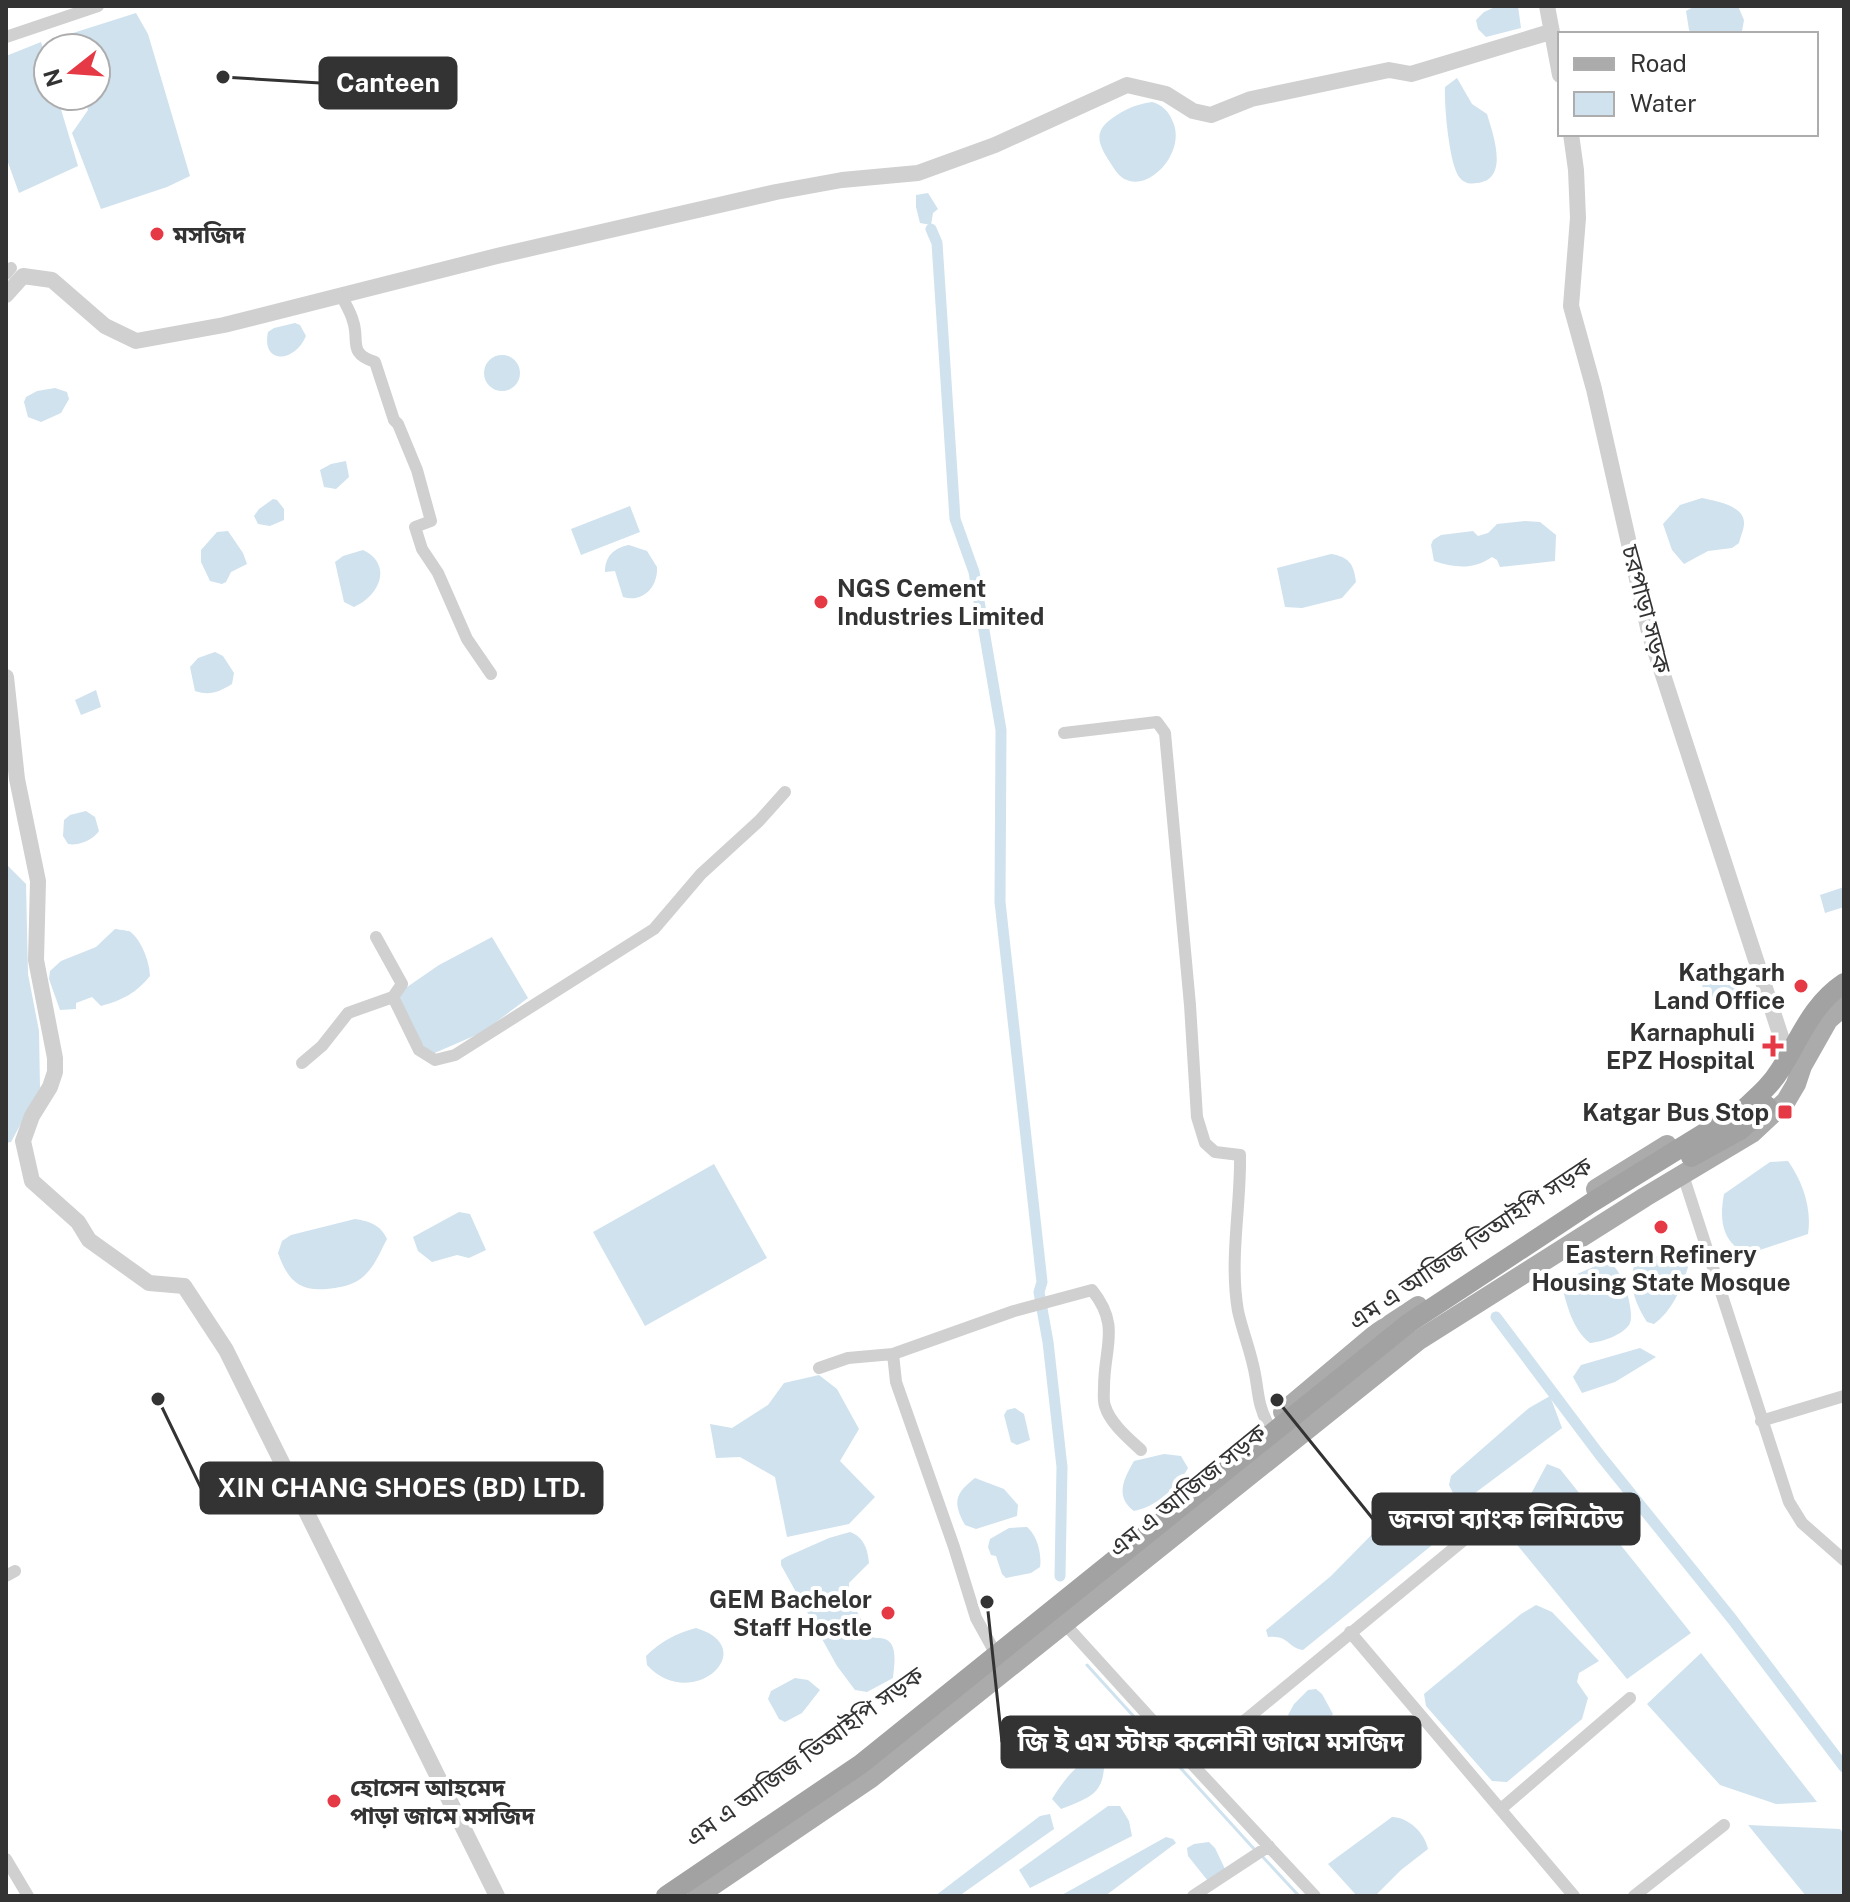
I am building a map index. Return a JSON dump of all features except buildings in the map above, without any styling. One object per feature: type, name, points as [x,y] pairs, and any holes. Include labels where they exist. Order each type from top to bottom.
[{"type":"highway","points":[[666,1896],[861,1764],[1409,1323],[1591,1203],[1745,1108],[1767,1089],[1815,1010],[1844,983]]},
{"type":"highway","points":[[685,1896],[868,1773],[1416,1332],[1597,1213],[1740,1130],[1790,1080],[1812,1032],[1844,996]]},
{"type":"main road","name":"এম এ আজিজ ভিআইপি সড়ক","points":[[652,1896],[881,1739],[1377,1333],[1630,1167],[1738,1103],[1760,1084],[1800,1016],[1819,993],[1844,976]]},
{"type":"main road","points":[[1799,1075],[1828,1020],[1844,1006]]},
{"type":"main road","name":"এম এ আজিজ সড়ক","points":[[697,1896],[871,1778],[1419,1340],[1752,1133],[1786,1101],[1799,1075]]},
{"type":"street","points":[[6,37],[98,6]]},
{"type":"street","points":[[1547,6],[1558,66]]},
{"type":"street","points":[[6,295],[23,276],[52,280],[105,326],[136,341],[224,325],[497,256],[776,192],[842,180],[918,173],[995,145],[1127,85],[1166,94],[1193,111],[1211,115],[1251,99],[1389,70],[1411,74],[1550,32]]},
{"type":"street","name":"চরপাড়া সড়ক","points":[[1571,136],[1578,218],[1571,306],[1594,389],[1649,632],[1784,1046],[1799,1075]]},
{"type":"street","points":[[342,297],[355,324],[357,350],[361,357],[375,362],[394,420],[417,470],[431,521],[415,527],[422,549],[438,573],[467,639],[491,674]]},
{"type":"street","points":[[6,677],[17,779],[38,881],[36,960],[55,1058],[50,1087],[32,1116],[23,1141],[32,1181],[78,1222],[89,1240],[149,1283],[184,1286],[201,1311],[226,1350],[497,1896]]},
{"type":"street","points":[[1064,733],[1157,722],[1165,733],[1197,1117],[1205,1143],[1215,1152],[1240,1155],[1241,1183],[1234,1246],[1238,1310],[1254,1367],[1259,1408],[1268,1424]]},
{"type":"street","points":[[393,997],[419,1050],[435,1060],[455,1055],[654,929],[701,874],[759,821],[785,792]]},
{"type":"street","points":[[302,1063],[322,1046],[348,1013],[393,997],[402,984],[376,937]]},
{"type":"street","points":[[1683,1175],[1789,1502],[1802,1523],[1844,1560]]},
{"type":"street","points":[[819,1368],[848,1358],[893,1354],[1014,1311],[1092,1290],[1105,1306],[1111,1346],[1104,1370],[1105,1406],[1121,1431],[1141,1450]]},
{"type":"street","points":[[893,1354],[896,1382],[976,1618],[992,1647]]},
{"type":"street","points":[[1761,1421],[1844,1396]]},
{"type":"street","points":[[1192,1764],[1482,1525]]},
{"type":"street","points":[[1063,1622],[1315,1896]]},
{"type":"street","points":[[1350,1632],[1574,1896]]},
{"type":"street","points":[[1502,1808],[1630,1698]]},
{"type":"street","points":[[1634,1896],[1724,1825]]},
{"type":"street","points":[[1193,1896],[1269,1846]]},
{"type":"street","points":[[6,1859],[28,1896]]},
{"type":"water","points":[[1497,6],[1518,6],[1521,28],[1486,37],[1478,29],[1476,20]]},
{"type":"water","points":[[1695,6],[1738,6],[1744,20],[1742,31],[1690,32],[1686,11]]},
{"type":"water","points":[[136,13],[148,34],[190,176],[101,209],[72,133],[87,112],[112,112],[112,32],[76,32]]},
{"type":"water","points":[[32,46],[32,112],[62,112],[78,166],[19,193],[6,157],[6,56]]},
{"type":"water","points":[[1457,78],[1472,104],[1487,114],[1495,144],[1497,155],[1493,174],[1477,183],[1468,183],[1460,178],[1450,148],[1445,87]]},
{"type":"water","points":[[1152,102],[1162,107],[1173,122],[1176,135],[1174,149],[1158,172],[1147,179],[1136,182],[1125,179],[1115,170],[1101,147],[1100,134],[1108,121],[1121,112]]},
{"type":"water","points":[[928,193],[938,209],[933,213],[931,225],[920,223],[916,207],[916,195]]},
{"type":"water","points":[[295,323],[300,325],[306,336],[301,345],[287,355],[274,355],[267,343],[268,332]]},
{"type":"water","points":[[502,355],[515,360],[520,373],[515,386],[502,391],[489,386],[484,373],[489,360]]},
{"type":"water","points":[[55,388],[67,392],[69,399],[61,413],[41,422],[28,417],[24,402],[26,397],[37,391]]},
{"type":"water","points":[[346,461],[349,477],[336,489],[324,487],[320,470]]},
{"type":"water","points":[[1702,498],[1728,505],[1740,512],[1743,531],[1739,543],[1732,548],[1708,551],[1684,564],[1672,550],[1663,524],[1680,505]]},
{"type":"water","points":[[273,499],[284,509],[284,520],[270,526],[258,524],[254,516]]},
{"type":"water","points":[[630,506],[640,532],[581,555],[571,529]]},
{"type":"water","points":[[1540,522],[1556,535],[1555,561],[1500,567],[1492,557],[1464,566],[1434,561],[1431,545],[1441,535],[1473,531],[1478,536],[1488,533],[1497,524]]},
{"type":"water","points":[[228,531],[247,564],[231,572],[222,584],[210,581],[201,562],[201,550],[217,532]]},
{"type":"water","points":[[629,545],[647,551],[657,567],[652,587],[637,598],[623,597],[615,571],[605,572],[611,554]]},
{"type":"water","points":[[363,550],[378,563],[380,580],[371,595],[354,607],[344,602],[335,562]]},
{"type":"water","points":[[1331,554],[1350,562],[1356,582],[1342,598],[1302,608],[1285,607],[1277,568]]},
{"type":"water","points":[[215,652],[223,656],[234,673],[232,684],[214,692],[195,691],[190,667],[198,658]]},
{"type":"water","points":[[96,690],[101,707],[81,715],[75,700]]},
{"type":"water","points":[[86,811],[95,817],[99,831],[85,842],[68,844],[63,836],[64,820]]},
{"type":"water","points":[[6,864],[26,884],[28,974],[39,1031],[40,1088],[11,1142],[6,1143]]},
{"type":"water","points":[[1844,887],[1844,907],[1825,913],[1820,895]]},
{"type":"water","points":[[115,929],[129,931],[137,939],[147,958],[150,976],[140,987],[116,1001],[101,1006],[92,997],[76,1003],[76,1009],[60,1010],[49,979],[50,971],[61,961],[96,947]]},
{"type":"water","points":[[492,937],[528,998],[483,1032],[430,1055],[411,1027],[397,994],[439,965]]},
{"type":"water","points":[[1717,974],[1729,976],[1745,992],[1740,999],[1712,1000],[1703,996],[1704,979]]},
{"type":"water","points":[[1788,1161],[1805,1196],[1809,1215],[1808,1234],[1748,1254],[1733,1244],[1724,1230],[1724,1194],[1770,1162]]},
{"type":"water","points":[[714,1164],[767,1258],[645,1326],[593,1232]]},
{"type":"water","points":[[459,1212],[470,1214],[486,1250],[469,1258],[457,1255],[432,1262],[418,1251],[413,1237]]},
{"type":"water","points":[[355,1219],[374,1224],[387,1239],[364,1276],[347,1285],[324,1289],[305,1287],[292,1279],[278,1253],[282,1241],[291,1235]]},
{"type":"water","points":[[1638,1258],[1675,1258],[1688,1267],[1676,1298],[1654,1324],[1647,1322],[1643,1315],[1635,1299],[1632,1282]]},
{"type":"water","points":[[1600,1264],[1613,1266],[1621,1276],[1630,1304],[1631,1320],[1626,1329],[1617,1335],[1590,1343],[1574,1323],[1561,1281]]},
{"type":"water","points":[[1640,1348],[1656,1357],[1615,1382],[1582,1393],[1573,1377],[1581,1365]]},
{"type":"water","points":[[819,1375],[837,1389],[859,1429],[840,1461],[875,1497],[849,1524],[787,1537],[775,1477],[740,1457],[716,1458],[710,1424],[732,1428],[768,1405],[784,1383]]},
{"type":"water","points":[[1550,1396],[1562,1428],[1471,1496],[1456,1499],[1449,1485],[1451,1476],[1529,1408]]},
{"type":"water","points":[[1015,1408],[1024,1414],[1030,1440],[1017,1445],[1011,1442],[1004,1415],[1007,1410]]},
{"type":"water","points":[[1164,1454],[1181,1456],[1188,1468],[1166,1495],[1134,1511],[1124,1500],[1123,1494],[1124,1481],[1130,1468],[1134,1461]]},
{"type":"water","points":[[1547,1464],[1560,1469],[1691,1633],[1627,1679],[1509,1535]]},
{"type":"water","points":[[975,1478],[1004,1489],[1018,1505],[1017,1516],[976,1529],[965,1525],[957,1505],[959,1494]]},
{"type":"water","points":[[1409,1512],[1422,1517],[1431,1527],[1436,1536],[1431,1546],[1303,1650],[1280,1638],[1268,1637],[1266,1630],[1331,1576],[1389,1517]]},
{"type":"water","points":[[1027,1527],[1038,1545],[1040,1567],[1031,1573],[1006,1578],[996,1556],[991,1555],[988,1547],[990,1539],[1009,1528]]},
{"type":"water","points":[[850,1532],[864,1544],[869,1563],[849,1583],[849,1594],[868,1635],[887,1640],[894,1652],[893,1678],[867,1692],[855,1690],[837,1666],[781,1565],[781,1560],[786,1557]]},
{"type":"water","points":[[1536,1605],[1552,1612],[1599,1661],[1579,1673],[1577,1682],[1588,1698],[1582,1719],[1507,1782],[1492,1781],[1426,1706],[1424,1694]]},
{"type":"water","points":[[696,1628],[715,1637],[723,1649],[722,1661],[714,1672],[700,1680],[683,1683],[665,1678],[647,1665],[646,1656],[657,1646]]},
{"type":"water","points":[[1701,1653],[1817,1802],[1776,1804],[1720,1785],[1647,1704]]},
{"type":"water","points":[[795,1678],[808,1680],[820,1690],[802,1713],[785,1722],[779,1719],[768,1699],[771,1691]]},
{"type":"water","points":[[1316,1689],[1333,1714],[1317,1735],[1309,1736],[1288,1715],[1308,1690]]},
{"type":"water","points":[[1097,1754],[1104,1761],[1098,1788],[1087,1798],[1061,1809],[1052,1799],[1077,1768]]},
{"type":"water","points":[[1108,1806],[1120,1806],[1129,1821],[1132,1836],[1030,1888],[1019,1870]]},
{"type":"water","points":[[1050,1814],[1054,1829],[959,1896],[935,1896],[1040,1816]]},
{"type":"water","points":[[1392,1817],[1415,1827],[1428,1849],[1376,1895],[1357,1896],[1328,1864]]},
{"type":"water","points":[[1748,1825],[1840,1829],[1844,1834],[1844,1896],[1806,1896]]},
{"type":"water","points":[[1166,1837],[1176,1843],[1105,1896],[1060,1896]]},
{"type":"water","points":[[1209,1842],[1225,1869],[1208,1881],[1188,1856],[1187,1848]]},
{"type":"waterway","points":[[931,229],[937,243],[955,519],[974,572],[1001,730],[1000,902],[1042,1282],[1039,1292],[1048,1342],[1062,1467],[1060,1576]]},
{"type":"waterway","points":[[1496,1317],[1844,1767]]},
{"type":"waterway","points":[[1087,1665],[1255,1850]]},
{"type":"waterway","points":[[1261,1855],[1299,1896]]},
{"type":"place","name":"Canteen","points":[[223,77]]},
{"type":"place","name":"মসজিদ","points":[[157,234]]},
{"type":"place","name":"NGS Cement Industries Limited","points":[[821,602]]},
{"type":"place","name":"Kathgarh Land Office","points":[[1801,986]]},
{"type":"place","name":"Karnaphuli EPZ Hospital","points":[[1773,1046]]},
{"type":"place","name":"Katgar Bus Stop","points":[[1785,1112]]},
{"type":"place","name":"Eastern Refinery Housing State Mosque","points":[[1661,1227]]},
{"type":"place","name":"XIN CHANG SHOES (BD) LTD.","points":[[158,1399]]},
{"type":"place","name":"জনতা ব্যাংক লিমিটেড","points":[[1277,1400]]},
{"type":"place","name":"জি ই এম স্টাফ কলোনী জামে মসজিদ","points":[[987,1602]]},
{"type":"place","name":"GEM Bachelor Staff Hostle","points":[[888,1613]]},
{"type":"place","name":"হোসেন আহমেদ পাড়া জামে মসজিদ","points":[[334,1801]]}]
